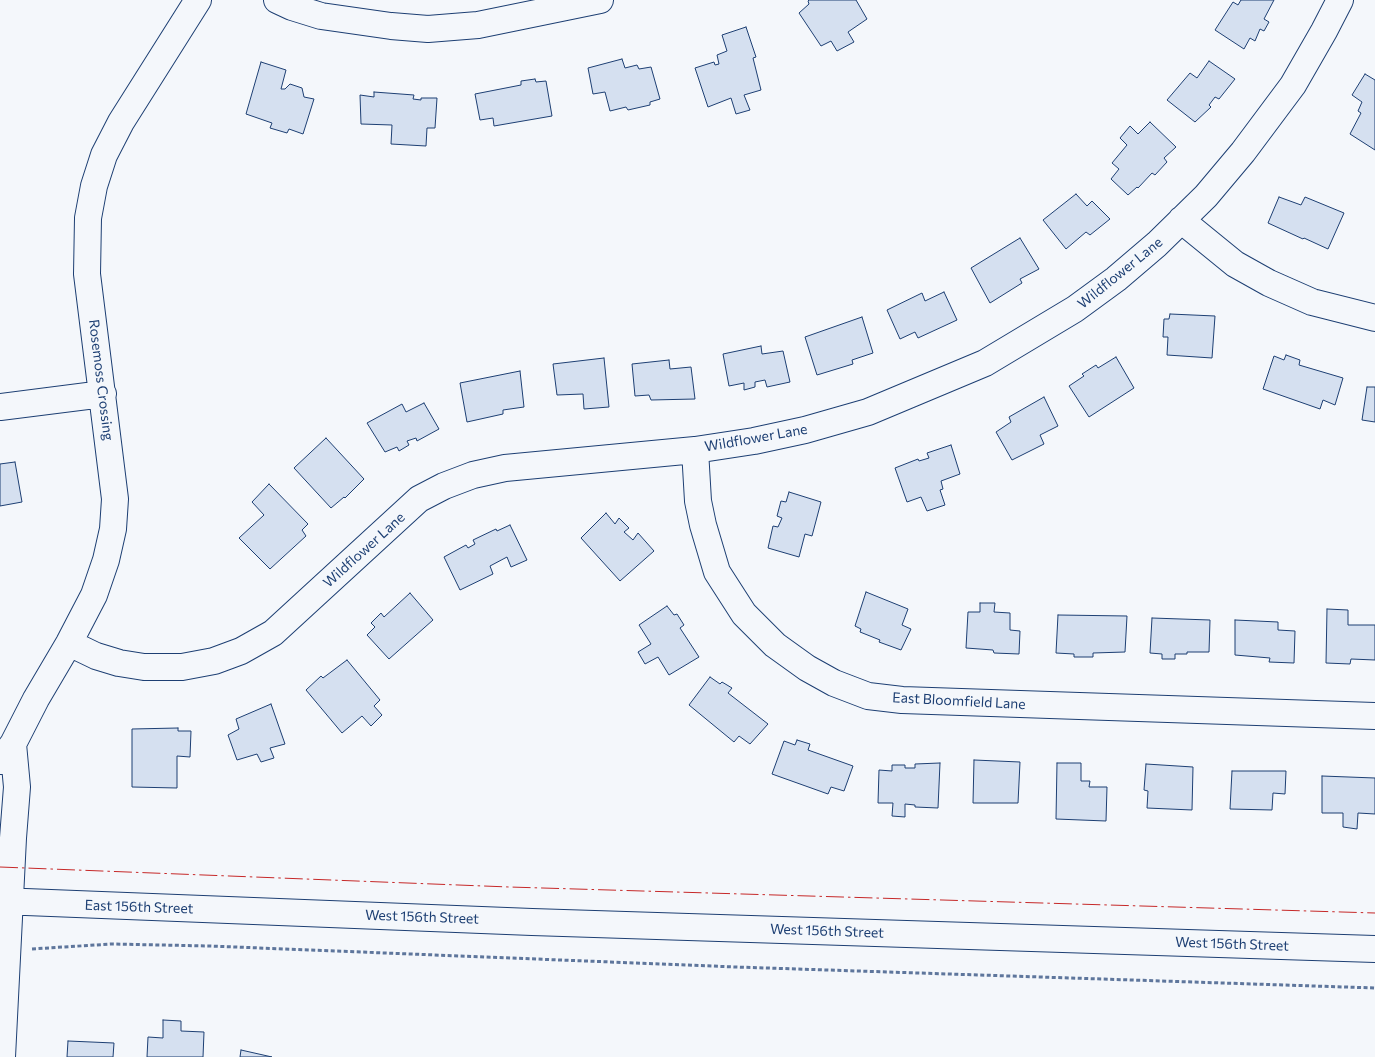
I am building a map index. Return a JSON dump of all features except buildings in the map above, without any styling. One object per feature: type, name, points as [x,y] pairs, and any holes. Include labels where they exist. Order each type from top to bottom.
[{"type":"street","name":"Rosemoss Crossing","points":[[7,753],[94,595],[106,560],[112,529],[115,499],[87,274],[88,218],[94,186],[104,155],[122,122],[198,0]]},
{"type":"street","points":[[277,0],[321,16],[428,30],[478,25],[600,0]]},
{"type":"street","name":"Wildflower Lane","points":[[69,643],[96,656],[144,668],[182,667],[214,661],[241,651],[273,633],[419,499],[444,486],[473,475],[506,468],[695,450],[771,438],[868,412],[985,363],[1075,309],[1157,244],[1206,196],[1243,152],[1293,85],[1340,0]]},
{"type":"street","points":[[1182,220],[1234,264],[1269,283],[1312,302],[1375,318]]},
{"type":"street","points":[[0,407],[103,394]]},
{"type":"street","name":"East Bloomfield Lane","points":[[695,450],[701,517],[709,550],[717,572],[744,614],[775,645],[807,668],[834,683],[868,696],[902,700],[1375,716]]},
{"type":"street","points":[[2,1057],[7,947],[5,902],[17,787],[7,753]]},
{"type":"street","name":"East 156th Street","points":[[5,902],[279,912]]},
{"type":"street","name":"West 156th Street","points":[[279,912],[1375,949]]},
{"type":"path","points":[[7,947],[33,949],[111,944],[210,946],[746,968],[1375,988]]},
{"type":"power","points":[[0,867],[509,887],[1375,913]]}]
